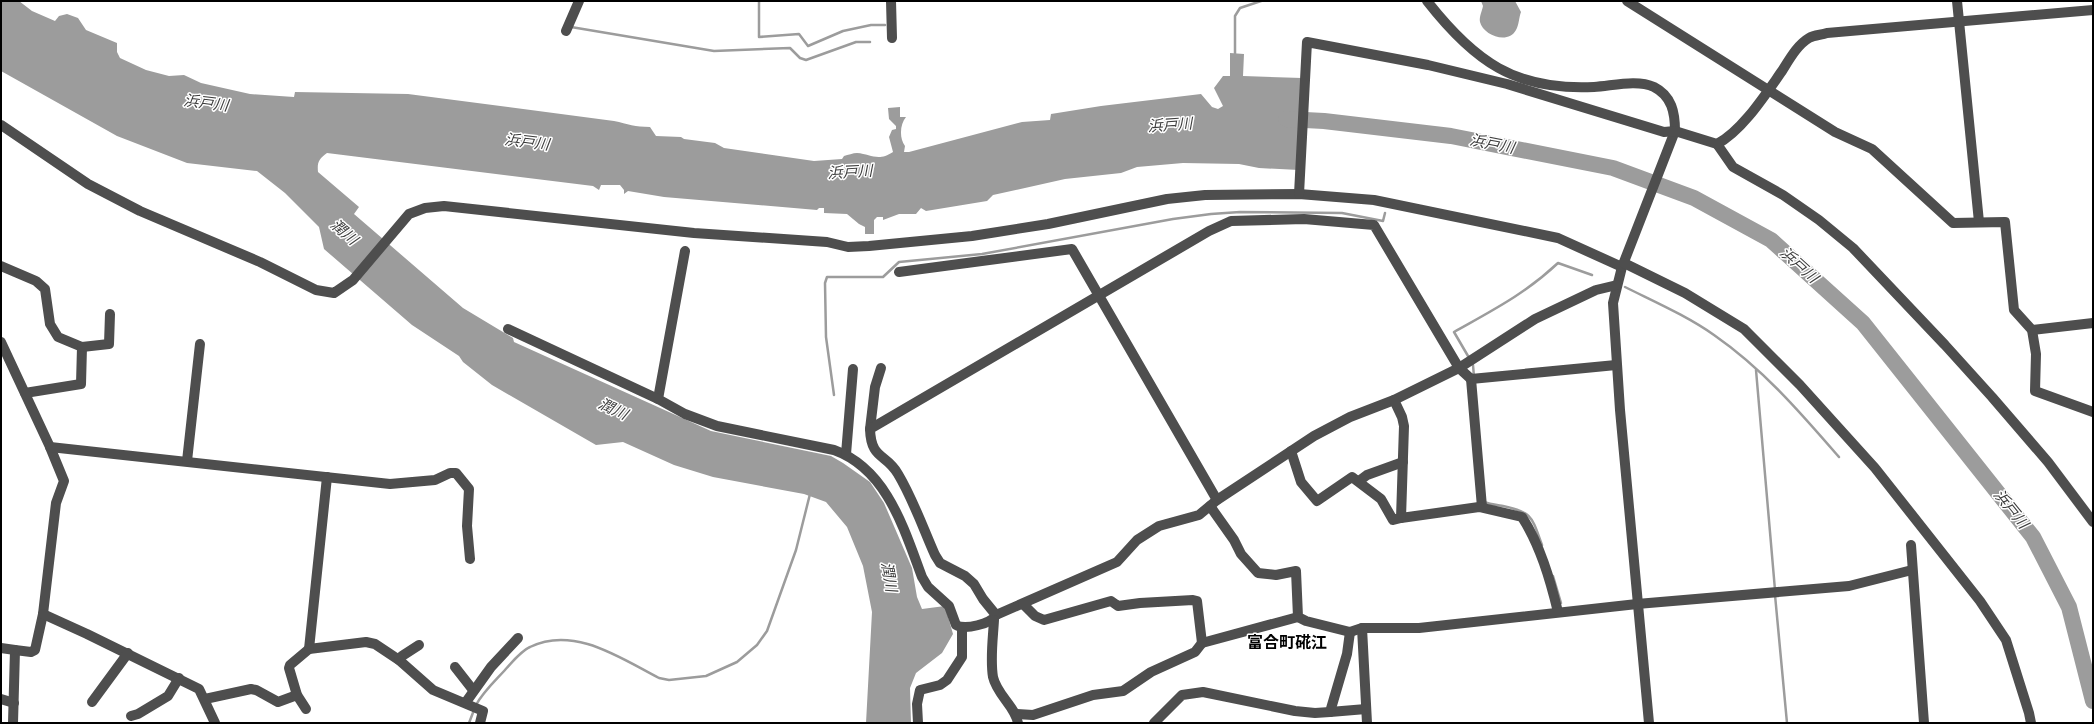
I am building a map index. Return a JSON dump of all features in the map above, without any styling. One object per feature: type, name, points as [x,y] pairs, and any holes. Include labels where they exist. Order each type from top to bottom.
[{"type":"street","points":[[566,31],[579,1]]},
{"type":"street","points":[[891,1],[892,38]]},
{"type":"street","points":[[1427,1],[1453,33],[1473,52],[1490,64],[1513,75],[1546,85],[1565,88],[1636,84],[1653,86],[1666,96],[1674,113],[1675,131],[1623,265],[1617,286],[1613,317],[1637,604],[1649,723]]},
{"type":"street","points":[[1627,1],[1769,89],[1834,132],[1872,149],[1953,223],[2005,222],[2014,310],[2032,330],[2036,354],[2035,391],[2093,412]]},
{"type":"street","points":[[1957,1],[1979,222]]},
{"type":"street","points":[[1719,147],[1769,89],[1797,48],[1809,38],[1827,33],[2093,10]]},
{"type":"street","points":[[1299,194],[1307,42],[1428,65],[1471,75],[1549,96],[1664,132],[1675,131],[1719,147],[1733,167],[1783,195],[1819,220],[1853,248],[1945,345],[1992,398],[2048,462],[2093,522]]},
{"type":"street","points":[[1,125],[88,184],[140,211],[260,262],[316,290],[334,293],[353,280],[409,214],[425,208],[444,206],[515,212],[694,233],[827,242],[848,247],[972,236],[1048,224],[1167,199],[1205,195],[1299,194],[1374,200],[1558,238],[1685,293],[1744,329],[1800,385],[1875,468],[1967,584],[2006,640],[2031,723]]},
{"type":"street","points":[[870,429],[1209,231],[1231,221],[1304,219],[1374,225],[1459,368],[1471,379],[1482,507]]},
{"type":"street","points":[[899,272],[1072,249],[1099,295],[1241,554],[1258,573],[1276,575],[1296,571],[1298,617]]},
{"type":"street","points":[[658,399],[685,250]]},
{"type":"street","points":[[1,266],[36,281],[45,289],[50,324],[58,337],[82,347],[109,344],[110,314]]},
{"type":"street","points":[[508,329],[658,399],[686,414],[717,426],[846,454],[881,485],[893,506],[922,577],[928,587],[949,606],[956,625],[964,628],[993,619],[1023,604],[1118,562],[1137,540],[1159,526],[1199,514],[1314,436],[1350,417],[1394,400],[1459,368],[1535,319],[1596,290],[1617,286]]},
{"type":"street","points":[[2032,330],[2093,323]]},
{"type":"street","points":[[1,342],[50,446],[64,481],[56,503],[43,614],[35,650],[32,652],[1,648]]},
{"type":"street","points":[[187,461],[200,344]]},
{"type":"street","points":[[25,393],[81,384],[82,347]]},
{"type":"street","points":[[1471,379],[1616,365]]},
{"type":"street","points":[[881,368],[876,387],[870,429],[870,442],[874,450],[897,472],[940,563],[965,576],[974,584],[993,619],[993,677],[1000,692],[1018,718],[1033,715],[1093,695],[1123,691],[1151,672],[1194,652],[1202,643],[1298,617],[1306,621],[1350,632],[1362,628],[1419,628],[1637,604],[1848,586],[1912,570]]},
{"type":"street","points":[[846,454],[852,369]]},
{"type":"street","points":[[1394,400],[1402,417],[1404,426],[1402,518]]},
{"type":"street","points":[[50,446],[390,484],[435,480],[450,473],[456,473],[469,488],[467,526],[470,559]]},
{"type":"street","points":[[1291,451],[1301,482],[1317,501],[1352,477],[1358,480],[1381,499],[1392,520],[1463,508],[1482,507],[1522,517],[1532,533],[1552,588],[1558,612]]},
{"type":"street","points":[[1358,480],[1367,475],[1403,462]]},
{"type":"street","points":[[309,649],[327,477]]},
{"type":"street","points":[[1911,545],[1924,723]]},
{"type":"street","points":[[1023,604],[1036,616],[1044,620],[1111,601],[1118,606],[1140,602],[1193,600],[1197,602],[1202,643]]},
{"type":"street","points":[[43,614],[47,614],[199,689],[215,723]]},
{"type":"street","points":[[918,723],[917,704],[920,690],[940,685],[947,680],[962,657],[964,628]]},
{"type":"street","points":[[1362,628],[1367,723]]},
{"type":"street","points":[[1330,712],[1347,654],[1350,632]]},
{"type":"street","points":[[468,704],[473,690],[505,651],[518,638]]},
{"type":"street","points":[[306,709],[297,695],[289,668],[290,665],[309,649],[366,642],[375,644],[399,660],[433,690],[483,711],[480,723]]},
{"type":"street","points":[[399,660],[402,656],[419,644]]},
{"type":"street","points":[[13,723],[15,650]]},
{"type":"street","points":[[92,702],[128,653]]},
{"type":"street","points":[[455,667],[473,690]]},
{"type":"street","points":[[131,716],[138,714],[168,696],[179,678]]},
{"type":"street","points":[[205,699],[251,689],[256,690],[278,702],[297,695]]},
{"type":"street","points":[[1154,723],[1182,695],[1203,692],[1315,713],[1366,709]]},
{"type":"street","points":[[1,699],[14,703]]},
{"type":"water","name":"潤川","points":[[1,1],[19,1],[32,11],[55,21],[59,16],[67,14],[78,18],[86,30],[117,43],[117,52],[120,58],[146,70],[169,76],[184,75],[201,83],[250,94],[294,97],[295,92],[408,94],[614,121],[636,126],[650,127],[656,136],[681,137],[684,139],[715,143],[724,148],[814,161],[842,159],[844,156],[855,153],[883,157],[893,152],[889,137],[892,130],[896,129],[896,126],[889,119],[888,108],[900,107],[900,117],[906,117],[902,123],[901,131],[905,146],[904,152],[909,152],[1022,122],[1050,120],[1051,114],[1101,106],[1201,94],[1212,107],[1218,109],[1223,106],[1214,88],[1223,76],[1230,76],[1230,53],[1244,54],[1243,76],[1302,78],[1299,170],[1259,168],[1239,164],[1183,163],[1137,167],[1121,173],[1065,179],[993,195],[987,201],[926,211],[921,208],[916,214],[899,214],[883,220],[883,217],[877,217],[874,220],[874,234],[865,234],[865,227],[847,214],[824,213],[824,208],[819,208],[817,210],[664,197],[628,191],[624,194],[624,190],[620,185],[601,185],[599,190],[593,186],[327,153],[320,159],[318,163],[318,172],[359,207],[354,214],[463,308],[513,338],[514,342],[711,431],[831,456],[870,482],[884,503],[912,568],[917,597],[922,609],[945,606],[953,634],[942,653],[916,673],[910,688],[911,723],[866,723],[872,612],[863,566],[847,527],[826,502],[804,494],[713,477],[674,465],[623,442],[596,445],[492,385],[463,362],[459,356],[412,325],[324,249],[319,227],[285,193],[257,171],[187,163],[117,136],[1,71]]},
{"type":"water","points":[[1481,1],[1515,1],[1521,12],[1516,30],[1507,37],[1496,36],[1486,31],[1480,22],[1483,6]]},
{"type":"waterway","points":[[759,1],[759,37],[799,34],[808,46],[843,31],[871,25],[885,25]]},
{"type":"waterway","points":[[1235,56],[1235,16],[1240,8],[1261,1]]},
{"type":"waterway","points":[[571,27],[714,51],[790,48],[800,58],[806,60],[856,42],[870,42]]},
{"type":"waterway","name":"浜戸川","points":[[1286,119],[1324,121],[1451,136],[1613,168],[1694,198],[1771,240],[1863,323],[2033,537],[2069,607],[2093,701]]},
{"type":"waterway","points":[[834,395],[826,337],[825,283],[827,277],[883,277],[899,262],[982,254],[1173,219],[1211,214],[1240,212],[1342,213],[1383,221],[1385,213]]},
{"type":"waterway","points":[[1468,356],[1454,332],[1521,293],[1558,263],[1592,275]]},
{"type":"waterway","points":[[1625,287],[1693,322],[1732,348],[1780,392],[1839,457]]},
{"type":"waterway","points":[[1473,365],[1474,377]]},
{"type":"waterway","points":[[1756,370],[1775,590]]},
{"type":"waterway","points":[[476,705],[486,691],[520,654],[530,647],[547,641],[564,640],[580,642],[597,647],[614,654],[659,678],[669,680],[706,676],[737,662],[757,645],[767,631],[796,550],[810,494]]},
{"type":"waterway","points":[[1484,502],[1513,508],[1526,514],[1533,522],[1542,545]]},
{"type":"waterway","points":[[1553,576],[1561,603]]},
{"type":"waterway","points":[[1775,595],[1787,723]]},
{"type":"waterway","points":[[469,723],[474,710]]},
{"type":"district","name":"富合町硴江","points":[[1287,642]]}]
